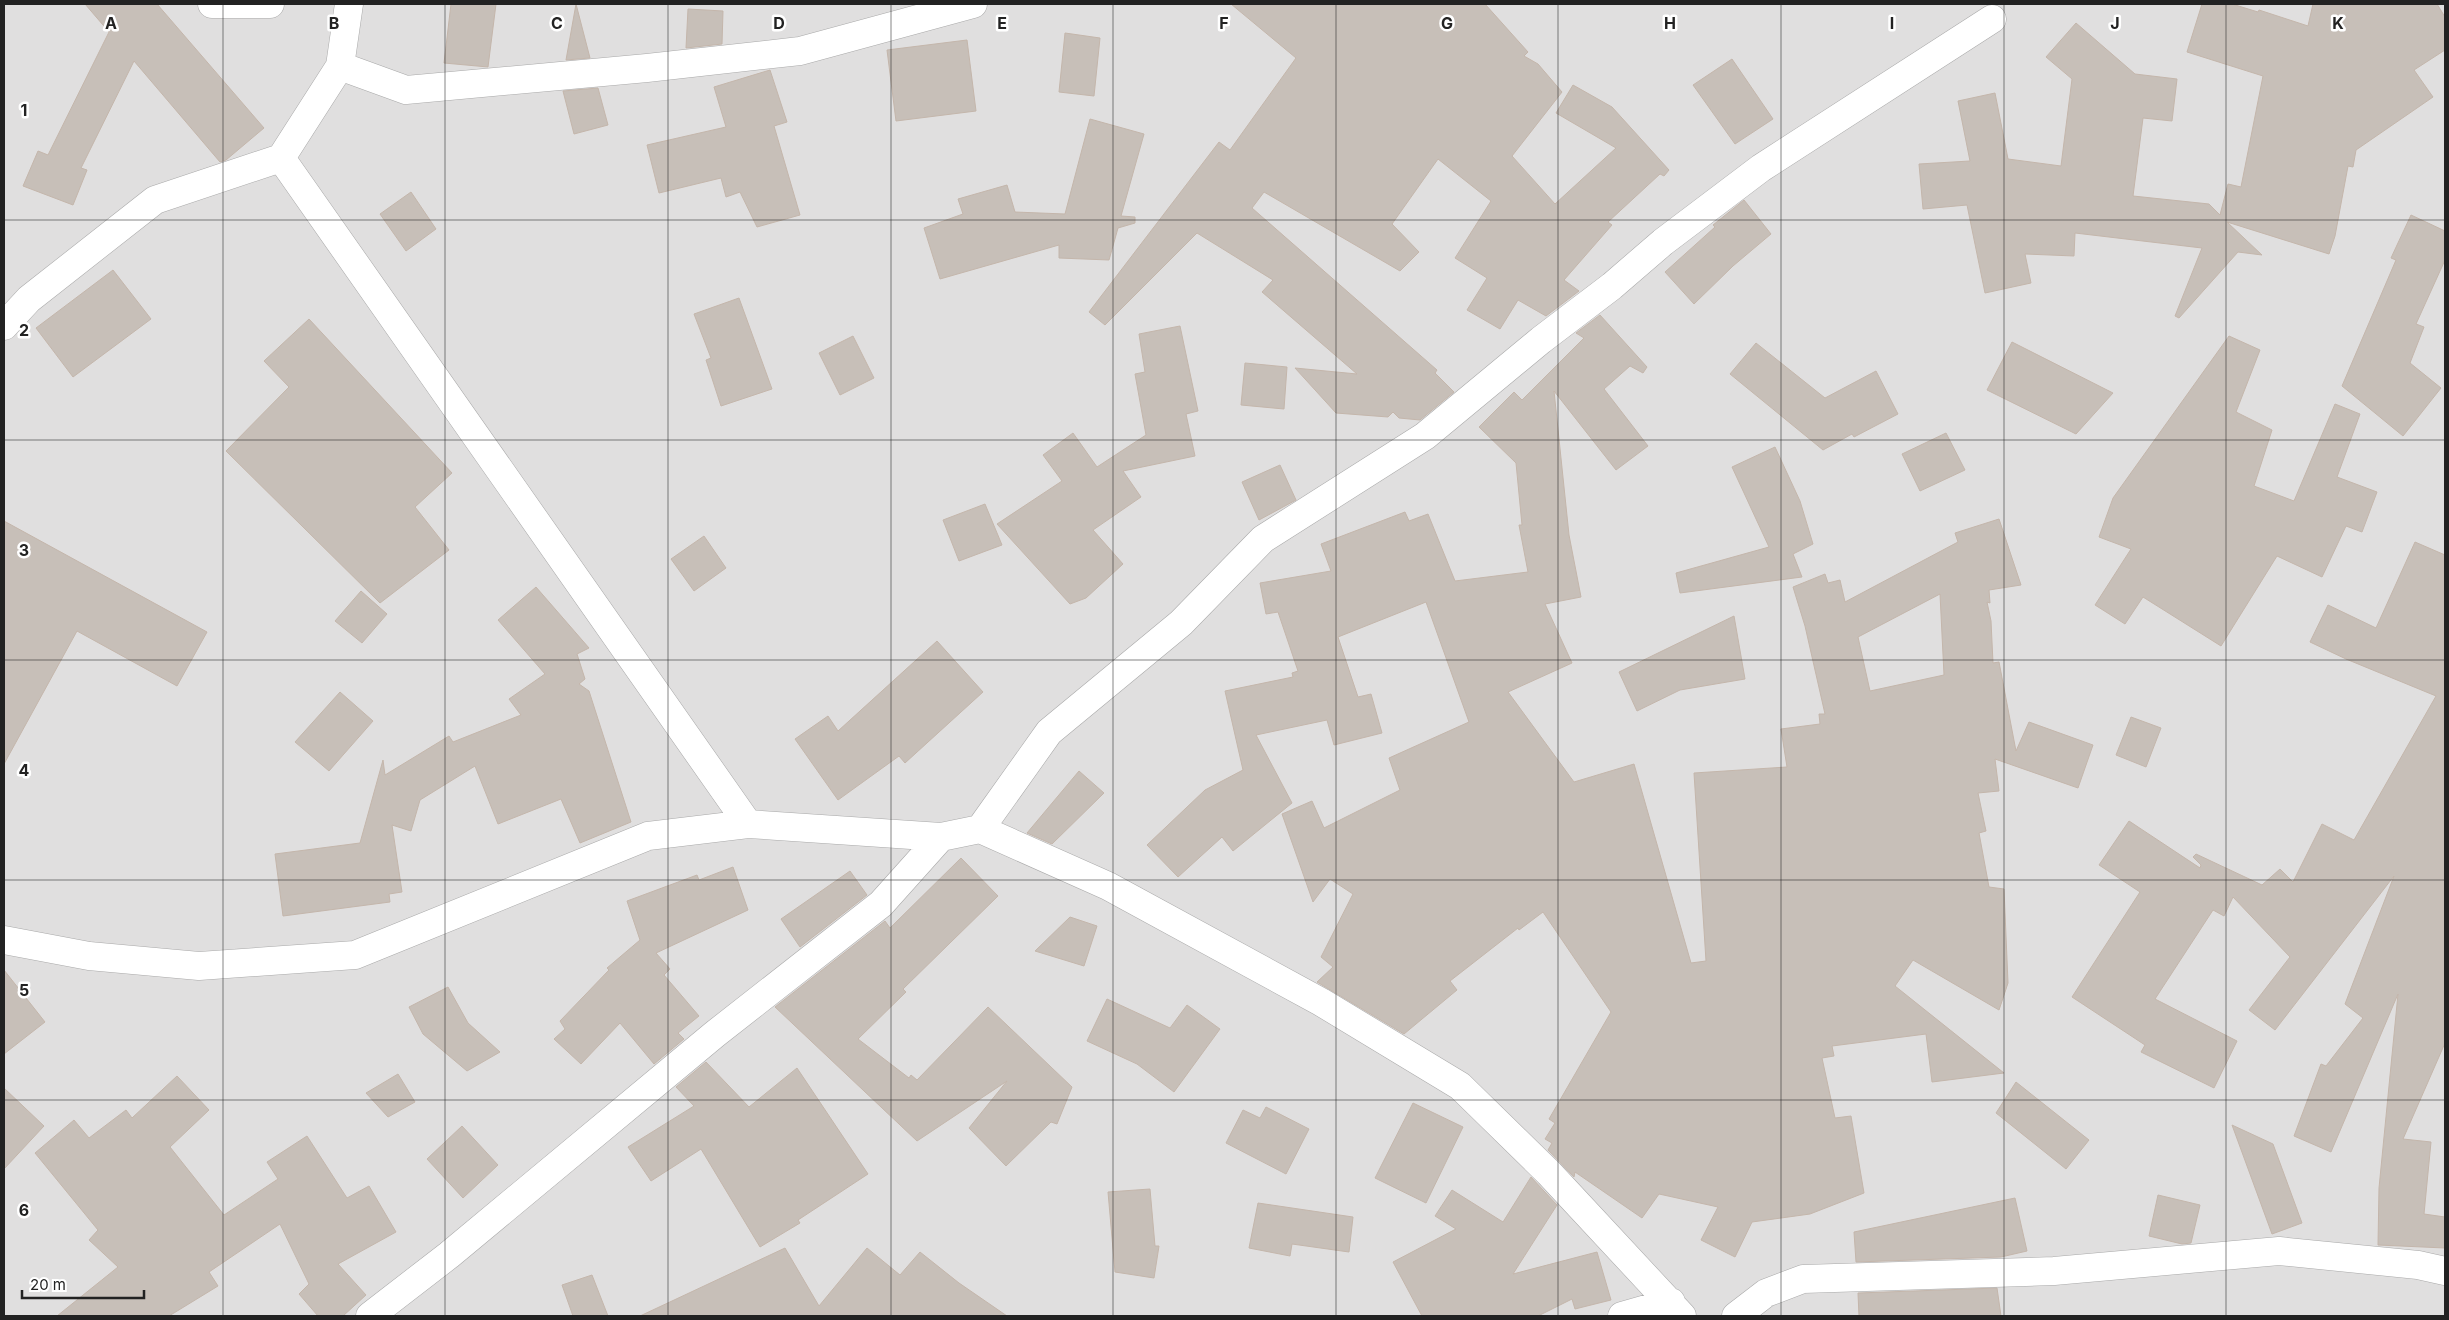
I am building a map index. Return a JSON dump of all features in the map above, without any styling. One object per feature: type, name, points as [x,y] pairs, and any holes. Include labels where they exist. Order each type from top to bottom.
[{"type":"street","points":[[212,4],[270,4]]},
{"type":"street","points":[[4,326],[29,299],[155,200],[281,158],[340,66],[349,4]]},
{"type":"street","points":[[340,66],[406,90],[647,68],[800,51],[973,4]]},
{"type":"street","points":[[980,829],[1048,732],[1181,623],[1263,538],[1425,436],[1541,340],[1612,286],[1663,242],[1761,168],[1992,19]]},
{"type":"street","points":[[281,158],[748,824]]},
{"type":"street","points":[[4,940],[89,956],[199,966],[355,954],[648,836],[748,824],[942,837],[980,829],[1108,886],[1321,1002],[1460,1086],[1549,1173],[1677,1309]]},
{"type":"street","points":[[370,1316],[449,1255],[715,1034],[881,904],[942,837]]},
{"type":"street","points":[[1736,1316],[1766,1293],[1803,1279],[2054,1271],[2279,1251],[2418,1265],[2445,1271]]},
{"type":"street","points":[[1622,1316],[1677,1309]]},
{"type":"shaded area","points":[[4,4],[2445,4],[2445,1316],[4,1316]]},
{"type":"building","points":[[85,4],[157,4],[264,128],[226,160],[220,162],[134,61],[81,168],[87,170],[73,205],[23,186],[38,151],[48,155],[109,32]]},
{"type":"building","points":[[451,4],[496,4],[488,67],[444,63]]},
{"type":"building","points":[[576,4],[590,58],[566,60]]},
{"type":"building","points":[[1231,4],[1485,4],[1528,52],[1524,56],[1538,64],[1562,92],[1512,156],[1555,204],[1616,148],[1556,113],[1573,85],[1612,107],[1669,170],[1664,176],[1660,174],[1608,222],[1612,225],[1564,280],[1579,291],[1546,316],[1518,300],[1500,329],[1467,310],[1487,278],[1455,258],[1491,201],[1438,159],[1392,224],[1419,252],[1400,271],[1264,192],[1252,208],[1437,370],[1435,373],[1454,392],[1420,420],[1399,418],[1393,412],[1388,417],[1336,413],[1295,368],[1357,374],[1262,292],[1273,280],[1197,233],[1105,325],[1089,312],[1219,142],[1230,150],[1296,58]]},
{"type":"building","points":[[2202,4],[2232,4],[2258,12],[2259,10],[2308,26],[2313,4],[2437,4],[2445,17],[2445,50],[2414,70],[2433,97],[2356,150],[2353,167],[2348,166],[2335,236],[2329,254],[2227,222],[2262,255],[2238,252],[2179,318],[2175,316],[2202,248],[2075,233],[2074,256],[2025,254],[2031,283],[1985,293],[1967,205],[1923,209],[1919,164],[1970,161],[1958,101],[1995,93],[2008,159],[2061,166],[2072,79],[2046,57],[2076,23],[2135,74],[2177,79],[2172,121],[2143,118],[2133,196],[2209,204],[2220,215],[2228,184],[2241,187],[2263,76],[2187,52]]},
{"type":"building","points":[[688,9],[723,11],[722,44],[686,48]]},
{"type":"building","points":[[1065,33],[1100,38],[1094,96],[1059,92]]},
{"type":"building","points":[[967,40],[976,111],[896,121],[887,50]]},
{"type":"building","points":[[1732,59],[1773,119],[1735,144],[1693,85]]},
{"type":"building","points":[[770,70],[787,122],[774,126],[800,215],[757,227],[740,192],[726,197],[721,178],[659,193],[647,145],[726,127],[714,87]]},
{"type":"building","points":[[598,88],[608,125],[574,134],[563,91]]},
{"type":"building","points":[[1090,119],[1144,134],[1121,216],[1135,217],[1135,223],[1118,228],[1109,260],[1059,258],[1059,245],[940,279],[924,228],[963,214],[958,199],[1007,185],[1015,212],[1065,214]]},
{"type":"building","points":[[411,192],[436,229],[406,251],[380,214]]},
{"type":"building","points":[[1744,200],[1771,234],[1733,266],[1694,304],[1665,272],[1715,227],[1713,225]]},
{"type":"building","points":[[2411,215],[2445,231],[2445,260],[2416,324],[2424,327],[2410,363],[2441,388],[2403,436],[2342,386],[2396,260],[2391,258]]},
{"type":"building","points":[[113,270],[151,319],[73,377],[36,328]]},
{"type":"building","points":[[739,298],[772,389],[721,406],[706,360],[711,358],[694,314]]},
{"type":"building","points":[[1600,315],[1647,367],[1643,373],[1630,366],[1604,389],[1648,446],[1616,470],[1554,391],[1569,535],[1581,597],[1545,604],[1572,663],[1508,692],[1574,782],[1634,764],[1691,963],[1706,961],[1694,773],[1787,767],[1781,729],[1820,724],[1819,714],[1825,714],[1805,626],[1793,587],[1825,574],[1828,583],[1840,580],[1845,602],[1958,542],[1955,533],[1999,519],[2021,585],[1989,590],[1990,603],[1987,602],[1991,621],[1993,663],[1999,662],[2016,751],[2029,722],[2093,745],[2078,788],[1995,759],[1999,791],[1978,793],[1986,831],[1979,833],[1989,887],[2004,889],[2008,983],[1999,1010],[1913,960],[1895,986],[2004,1073],[1932,1082],[1926,1034],[1832,1046],[1834,1056],[1822,1058],[1835,1118],[1851,1116],[1864,1193],[1810,1214],[1752,1222],[1735,1257],[1701,1240],[1718,1207],[1659,1194],[1642,1218],[1575,1172],[1574,1177],[1548,1150],[1552,1143],[1545,1139],[1555,1123],[1549,1119],[1611,1012],[1543,912],[1519,930],[1518,928],[1450,981],[1457,990],[1404,1034],[1317,982],[1333,967],[1321,957],[1353,894],[1330,879],[1313,902],[1282,814],[1312,801],[1324,828],[1400,790],[1389,758],[1469,722],[1426,602],[1338,637],[1358,697],[1371,694],[1382,733],[1334,745],[1327,720],[1256,735],[1292,803],[1233,851],[1222,837],[1178,877],[1147,845],[1205,790],[1243,770],[1225,691],[1293,677],[1292,673],[1298,671],[1278,612],[1266,614],[1260,583],[1331,571],[1321,544],[1405,512],[1409,521],[1428,514],[1455,581],[1528,572],[1519,525],[1522,525],[1516,463],[1479,427],[1514,392],[1522,400],[1584,338],[1576,333]],"holes":[[[1940,594],[1944,675],[1870,691],[1858,637]]]},
{"type":"building","points":[[309,319],[452,473],[415,507],[449,550],[380,603],[226,451],[289,387],[264,361]]},
{"type":"building","points":[[1180,326],[1198,411],[1186,414],[1195,456],[1123,471],[1141,497],[1093,530],[1123,564],[1086,598],[1070,604],[997,524],[1062,481],[1043,455],[1073,433],[1097,467],[1146,435],[1135,374],[1145,372],[1139,334]]},
{"type":"building","points":[[853,336],[874,378],[840,395],[819,353]]},
{"type":"building","points":[[2229,336],[2260,350],[2236,412],[2272,430],[2254,486],[2294,501],[2335,404],[2360,414],[2337,477],[2377,492],[2362,532],[2346,526],[2322,577],[2277,556],[2221,646],[2143,597],[2125,624],[2095,605],[2131,549],[2099,537],[2113,498]]},
{"type":"building","points":[[2012,342],[2113,393],[2076,434],[1987,390]]},
{"type":"building","points":[[1756,343],[1825,398],[1876,371],[1898,414],[1854,437],[1852,434],[1823,450],[1730,374]]},
{"type":"building","points":[[1245,363],[1287,367],[1284,409],[1241,405]]},
{"type":"building","points":[[1946,433],[1965,470],[1920,491],[1902,454]]},
{"type":"building","points":[[1775,447],[1800,501],[1813,544],[1793,554],[1802,577],[1680,593],[1676,573],[1769,547],[1732,467]]},
{"type":"building","points":[[1280,465],[1296,500],[1259,520],[1242,482]]},
{"type":"building","points":[[985,504],[1002,545],[959,561],[943,520]]},
{"type":"building","points":[[4,521],[207,632],[177,686],[77,631],[4,764]]},
{"type":"building","points":[[704,536],[726,568],[694,591],[671,559]]},
{"type":"building","points":[[2415,542],[2445,555],[2445,1043],[2403,1139],[2431,1142],[2424,1214],[2445,1217],[2445,1248],[2378,1245],[2379,1188],[2398,994],[2331,1152],[2294,1136],[2321,1064],[2326,1066],[2363,1018],[2345,1004],[2394,876],[2275,1030],[2249,1010],[2290,957],[2233,897],[2224,916],[2213,910],[2155,999],[2237,1041],[2214,1088],[2141,1052],[2145,1045],[2072,997],[2140,892],[2099,865],[2129,821],[2200,868],[2201,865],[2193,857],[2196,854],[2262,885],[2280,869],[2293,882],[2322,824],[2354,840],[2436,696],[2310,642],[2328,605],[2376,628]]},
{"type":"building","points":[[536,587],[589,648],[577,654],[585,679],[579,684],[589,691],[631,822],[580,843],[561,799],[498,824],[475,766],[420,800],[411,831],[392,825],[402,892],[389,894],[390,902],[283,916],[275,854],[360,843],[383,760],[385,775],[449,736],[453,742],[521,715],[509,699],[545,674],[498,620]]},
{"type":"building","points":[[361,591],[387,614],[362,643],[335,621]]},
{"type":"building","points":[[1734,616],[1745,679],[1680,690],[1637,711],[1619,672]]},
{"type":"building","points":[[937,641],[983,692],[905,763],[899,756],[838,800],[795,739],[828,716],[838,731]]},
{"type":"building","points":[[340,692],[373,721],[329,771],[295,742]]},
{"type":"building","points":[[2131,717],[2161,728],[2146,767],[2116,755]]},
{"type":"building","points":[[1079,771],[1104,793],[1052,844],[1027,833]]},
{"type":"building","points":[[961,858],[998,896],[903,989],[906,992],[858,1039],[909,1078],[911,1075],[917,1080],[988,1007],[1072,1087],[1057,1124],[1051,1122],[1006,1166],[969,1128],[1007,1081],[917,1141],[775,1007],[885,921],[890,928]]},
{"type":"building","points":[[733,867],[748,910],[656,953],[670,969],[664,975],[699,1016],[678,1033],[684,1039],[654,1064],[620,1023],[581,1064],[554,1039],[565,1029],[560,1021],[609,970],[607,968],[640,940],[627,901],[697,875],[699,880]]},
{"type":"building","points":[[850,871],[867,895],[800,947],[781,919]]},
{"type":"building","points":[[1070,917],[1097,926],[1084,966],[1035,951]]},
{"type":"building","points":[[4,970],[45,1022],[4,1054]]},
{"type":"building","points":[[448,987],[468,1023],[500,1052],[467,1071],[423,1034],[409,1007]]},
{"type":"building","points":[[1107,999],[1170,1028],[1187,1005],[1220,1029],[1174,1092],[1137,1064],[1087,1041]]},
{"type":"building","points":[[706,1062],[749,1107],[797,1068],[868,1174],[798,1220],[800,1223],[760,1247],[701,1149],[651,1181],[628,1147],[694,1106],[676,1087]]},
{"type":"building","points":[[398,1074],[415,1102],[388,1117],[366,1093]]},
{"type":"building","points":[[177,1076],[209,1110],[170,1147],[224,1215],[278,1179],[267,1162],[307,1136],[347,1198],[369,1186],[396,1232],[338,1264],[366,1295],[343,1316],[318,1316],[299,1294],[309,1284],[280,1224],[209,1272],[218,1286],[169,1316],[57,1316],[118,1267],[89,1240],[98,1230],[35,1153],[74,1120],[89,1138],[126,1110],[132,1118]]},
{"type":"building","points":[[2016,1082],[2089,1140],[2066,1169],[1996,1113]]},
{"type":"building","points":[[4,1088],[44,1126],[4,1169]]},
{"type":"building","points":[[1413,1103],[1463,1127],[1426,1203],[1375,1178]]},
{"type":"building","points":[[1266,1107],[1309,1129],[1286,1174],[1226,1143],[1243,1110],[1260,1118]]},
{"type":"building","points":[[2232,1125],[2273,1144],[2302,1223],[2272,1234]]},
{"type":"building","points":[[462,1126],[498,1165],[463,1198],[427,1159]]},
{"type":"building","points":[[1531,1177],[1557,1205],[1513,1274],[1597,1252],[1611,1300],[1575,1309],[1572,1299],[1538,1316],[1422,1316],[1393,1262],[1456,1229],[1435,1216],[1452,1190],[1503,1222]]},
{"type":"building","points":[[1150,1189],[1155,1246],[1159,1246],[1154,1278],[1115,1272],[1108,1192]]},
{"type":"building","points":[[2158,1195],[2200,1205],[2191,1243],[2182,1244],[2149,1236]]},
{"type":"building","points":[[2015,1198],[2027,1251],[2001,1257],[1856,1262],[1854,1232]]},
{"type":"building","points":[[1258,1203],[1353,1217],[1349,1252],[1292,1244],[1290,1256],[1249,1248]]},
{"type":"building","points":[[785,1248],[819,1306],[867,1248],[900,1275],[920,1252],[959,1283],[1007,1316],[640,1316]]},
{"type":"building","points":[[592,1275],[608,1316],[573,1316],[562,1285]]},
{"type":"building","points":[[1997,1288],[2001,1316],[1859,1316],[1858,1293]]}]
